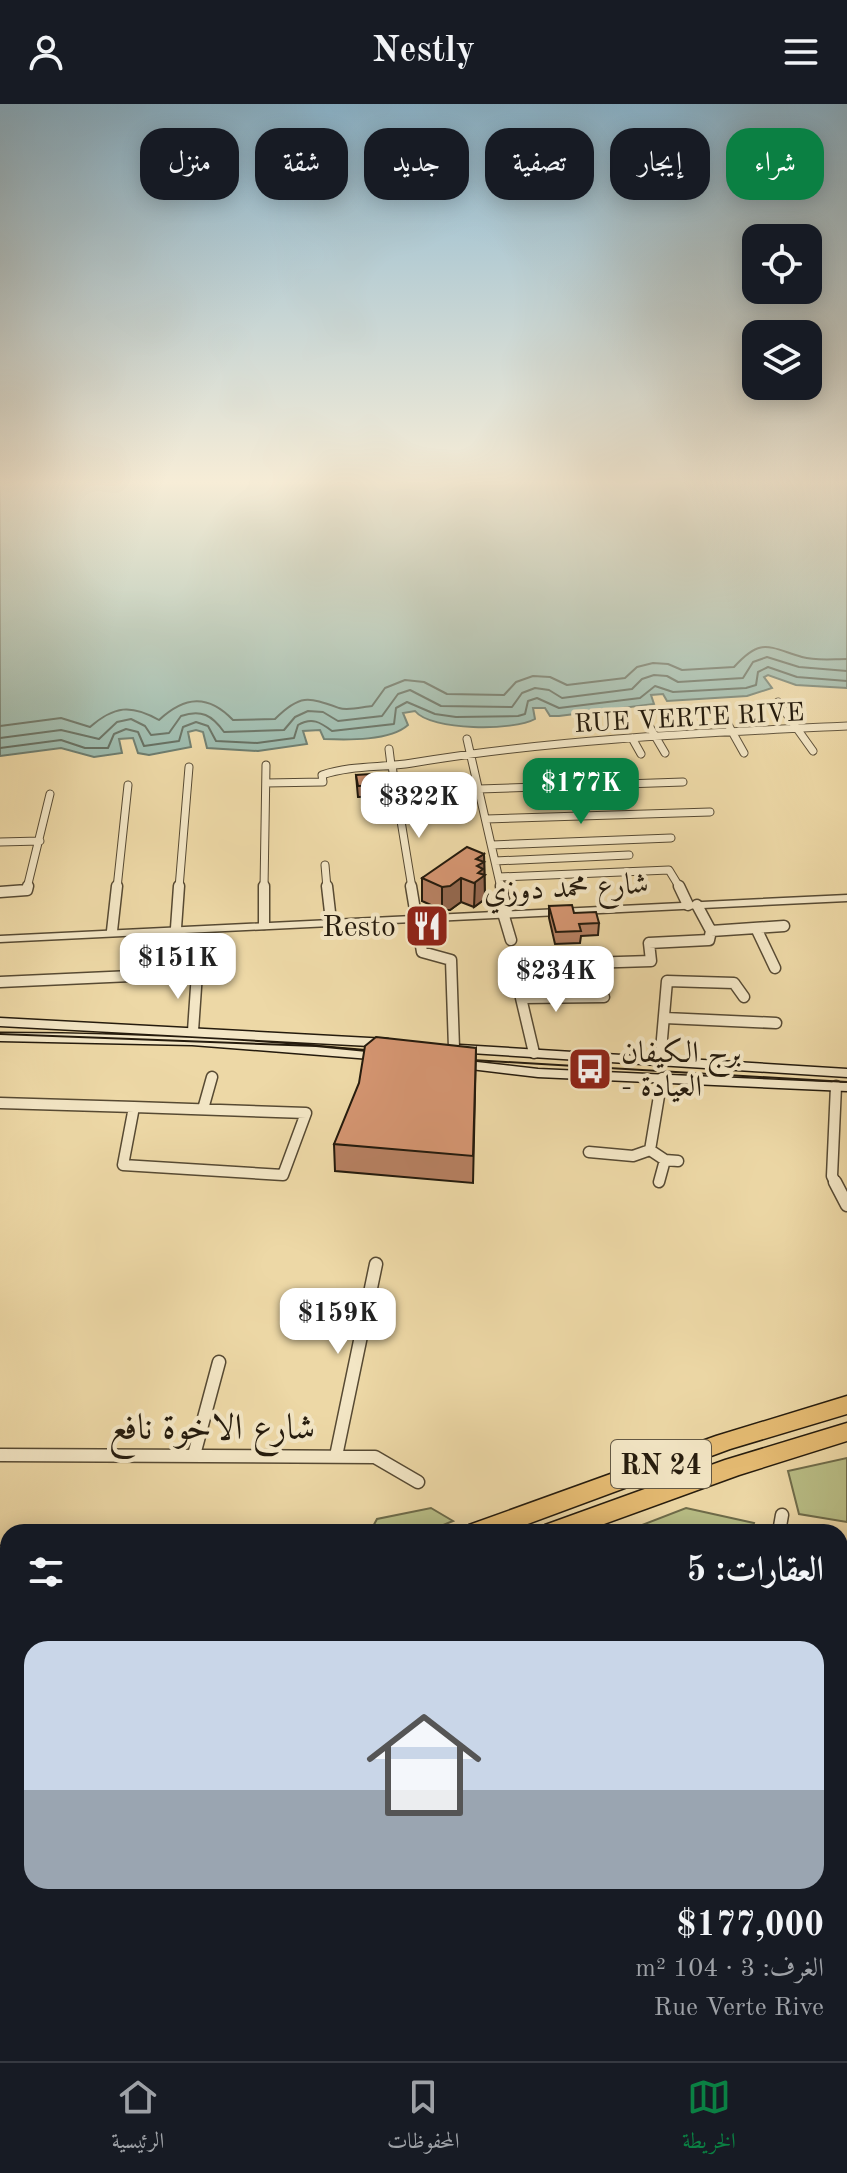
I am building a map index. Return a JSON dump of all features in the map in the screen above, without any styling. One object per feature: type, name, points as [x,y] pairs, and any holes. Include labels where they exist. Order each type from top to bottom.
[{"type":"highway","name":"RN 24","points":[[500,1524],[724,1442],[847,1405]]},
{"type":"highway","name":"RN 24","points":[[576,1524],[733,1467],[847,1432]]},
{"type":"main road","points":[[0,1022],[403,1044]]},
{"type":"main road","points":[[0,1037],[316,1049],[395,1058]]},
{"type":"main road","points":[[448,1048],[847,1073]]},
{"type":"main road","points":[[443,1063],[538,1073],[842,1086]]},
{"type":"street","points":[[778,702],[813,751]]},
{"type":"street","points":[[721,712],[744,753]]},
{"type":"street","points":[[648,724],[665,753]]},
{"type":"street","name":"RUE VERTE RIVE","points":[[266,783],[323,782],[322,775],[346,767],[391,766],[470,753],[656,735],[847,726]]},
{"type":"street","points":[[632,738],[641,754]]},
{"type":"street","points":[[467,739],[511,940]]},
{"type":"street","points":[[389,749],[422,952],[451,960],[448,1048]]},
{"type":"street","points":[[264,924],[266,765]]},
{"type":"street","points":[[176,928],[189,767]]},
{"type":"street","points":[[479,789],[683,782]]},
{"type":"street","points":[[112,931],[128,785]]},
{"type":"street","points":[[0,892],[27,890],[50,794]]},
{"type":"street","points":[[486,819],[710,812]]},
{"type":"street","points":[[492,845],[671,838]]},
{"type":"street","points":[[0,842],[40,841]]},
{"type":"street","points":[[495,861],[629,855]]},
{"type":"street","points":[[325,865],[331,921]]},
{"type":"street","points":[[499,877],[669,870],[711,931],[709,940],[649,943],[651,961],[587,963]]},
{"type":"street","name":"شارع محمد دوزي","points":[[0,939],[112,931],[847,898]]},
{"type":"street","points":[[711,931],[784,926]]},
{"type":"street","points":[[756,928],[775,968]]},
{"type":"street","points":[[0,982],[197,973],[226,975]]},
{"type":"street","points":[[193,1031],[197,973]]},
{"type":"street","points":[[660,1062],[667,981],[734,983],[744,997]]},
{"type":"street","points":[[534,1053],[521,998],[604,997]]},
{"type":"street","points":[[665,1018],[776,1023]]},
{"type":"street","points":[[203,1109],[212,1077]]},
{"type":"street","points":[[650,1150],[662,1078]]},
{"type":"street","points":[[842,1086],[832,1176],[847,1205]]},
{"type":"street","points":[[0,1103],[134,1106],[306,1113],[283,1175],[123,1165],[134,1106]]},
{"type":"street","points":[[589,1152],[633,1156],[650,1150]]},
{"type":"street","points":[[650,1150],[665,1160],[678,1161]]},
{"type":"street","points":[[659,1182],[665,1160]]},
{"type":"street","points":[[336,1456],[376,1264]]},
{"type":"street","points":[[194,1455],[219,1362]]},
{"type":"street","name":"شارع الاخوة نافع","points":[[0,1455],[375,1457],[418,1482]]},
{"type":"street","points":[[780,1524],[782,1515]]},
{"type":"green space","points":[[847,1458],[847,1522],[799,1514],[788,1471]]},
{"type":"green space","points":[[431,1508],[453,1521],[446,1524],[374,1524],[377,1519]]},
{"type":"green space","points":[[686,1508],[754,1523],[754,1524],[645,1524]]},
{"type":"water","points":[[0,573],[847,573],[847,688],[796,685],[768,675],[764,677],[772,688],[747,696],[667,701],[663,694],[651,695],[654,704],[559,716],[550,716],[545,708],[533,708],[535,719],[510,726],[454,725],[424,718],[415,711],[403,713],[408,725],[391,734],[324,739],[320,730],[303,731],[307,744],[258,751],[207,748],[203,732],[196,730],[188,732],[191,747],[149,755],[138,753],[133,738],[119,739],[122,753],[94,757],[61,748],[0,756]]},
{"type":"building","points":[[388,773],[390,785],[358,786],[356,775]]},
{"type":"building","points":[[467,847],[484,854],[476,859],[484,862],[477,866],[483,869],[478,873],[485,875],[474,883],[461,878],[450,886],[442,887],[422,878]]},
{"type":"building","points":[[572,905],[574,913],[596,912],[599,923],[579,924],[581,931],[556,932],[549,906]]},
{"type":"building","points":[[376,1037],[476,1048],[473,1156],[334,1144],[359,1083],[365,1046]]},
{"type":"tram line","points":[[0,1034],[316,1046],[387,1053]]},
{"type":"tram line","points":[[455,1059],[847,1082]]},
{"type":"place","name":"Resto","points":[[427,926]]},
{"type":"place","name":"برج الكيفان - العيادة","points":[[590,1069]]}]
